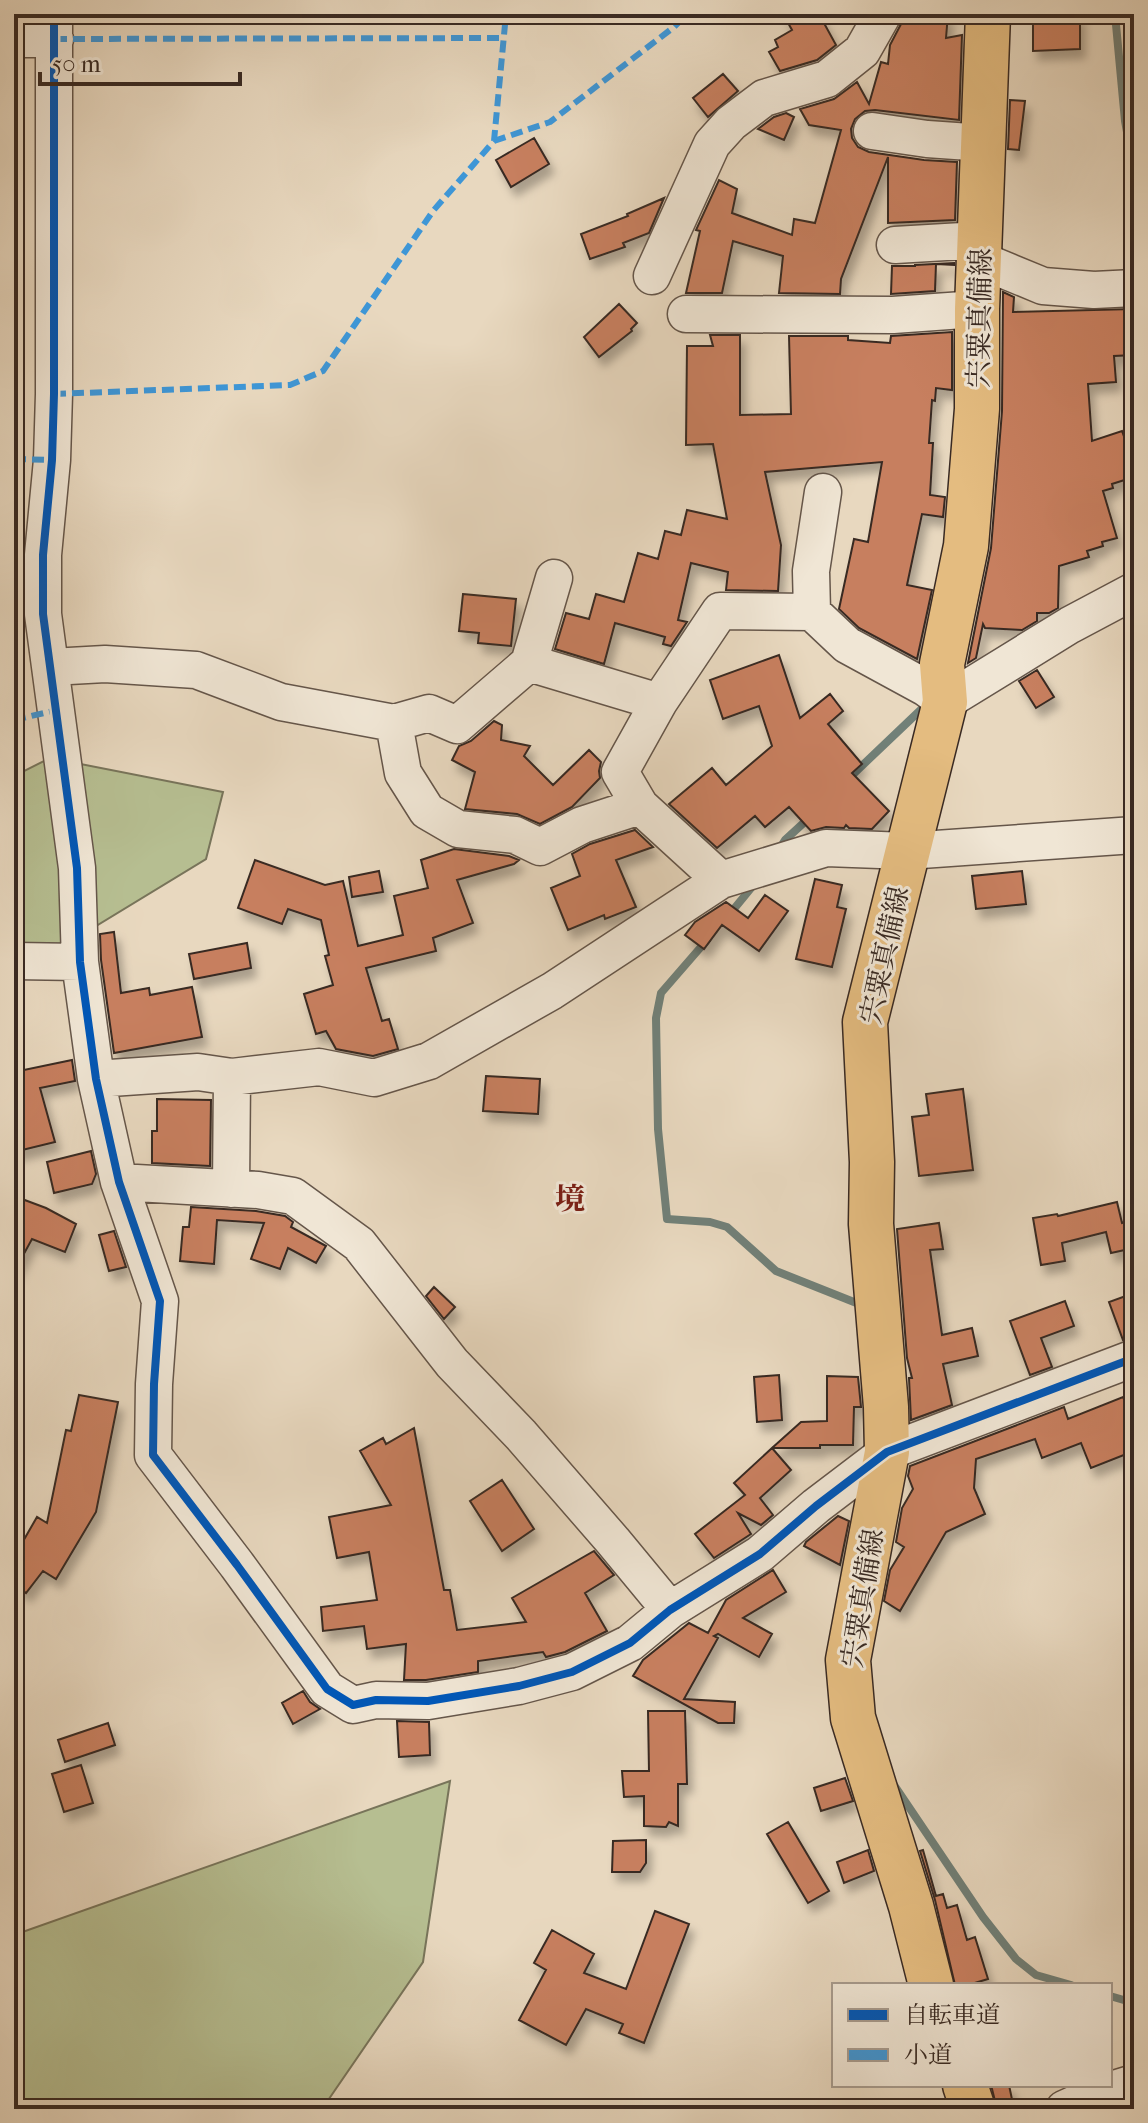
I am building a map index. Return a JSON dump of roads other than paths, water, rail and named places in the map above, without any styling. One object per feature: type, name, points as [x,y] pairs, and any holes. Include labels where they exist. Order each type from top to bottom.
[{"type":"main road","name":"宍粟真備線","points":[[930,1983],[911,1906],[856,1730],[848,1660],[887,1452],[871,1224],[872,1162],[865,1022],[945,702],[942,664],[967,530],[977,409],[977,309],[988,14]]},
{"type":"main road","points":[[966,2087],[973,2109]]},
{"type":"street","points":[[652,276],[712,144],[731,123],[764,98],[827,79],[862,51],[883,14]]},
{"type":"street","points":[[14,39],[55,27],[54,394],[52,460],[43,555],[43,614],[77,868],[80,962],[96,1079],[119,1182],[160,1301],[153,1455],[327,1689],[353,1705],[376,1700],[428,1701],[519,1686],[572,1672],[630,1643],[670,1610],[760,1554],[887,1452],[1134,1358]]},
{"type":"street","points":[[872,131],[984,143]]},
{"type":"street","points":[[895,245],[980,250],[1043,286],[1094,290],[1134,288]]},
{"type":"street","points":[[686,314],[893,315],[977,309]]},
{"type":"street","points":[[812,612],[811,571],[823,492]]},
{"type":"street","points":[[51,667],[105,664],[196,670],[281,702],[394,723],[429,713],[457,725],[529,663],[554,578]]},
{"type":"street","points":[[721,880],[640,806],[620,772],[659,702],[720,611],[812,612],[847,645],[926,688],[945,702],[1070,625],[1134,591]]},
{"type":"street","points":[[529,663],[659,702]]},
{"type":"street","points":[[394,723],[403,773],[427,811],[458,829],[515,835],[540,847],[582,825],[640,806]]},
{"type":"street","points":[[96,1079],[198,1072],[232,1077],[319,1067],[374,1078],[429,1061],[565,982],[721,880],[826,848],[907,851],[1134,835]]},
{"type":"street","points":[[14,961],[80,962]]},
{"type":"street","points":[[231,1189],[232,1077]]},
{"type":"street","points":[[119,1182],[258,1190],[293,1196],[359,1244],[452,1363],[521,1435],[670,1610]]},
{"type":"street","points":[[1064,2109],[1134,2083]]},
{"type":"waterway","points":[[1115,14],[1125,121],[1134,170]]},
{"type":"waterway","points":[[847,780],[930,701]]},
{"type":"waterway","points":[[780,848],[809,818]]},
{"type":"waterway","points":[[729,915],[756,882]]},
{"type":"waterway","points":[[707,940],[661,993],[656,1018],[658,1129],[667,1219],[710,1222],[727,1227],[776,1271],[864,1306]]},
{"type":"waterway","points":[[892,1782],[983,1917],[1016,1959],[1036,1975],[1064,1983]]},
{"type":"waterway","points":[[1112,1997],[1134,2003]]},
{"type":"district","name":"境","points":[[570,1199]]}]
